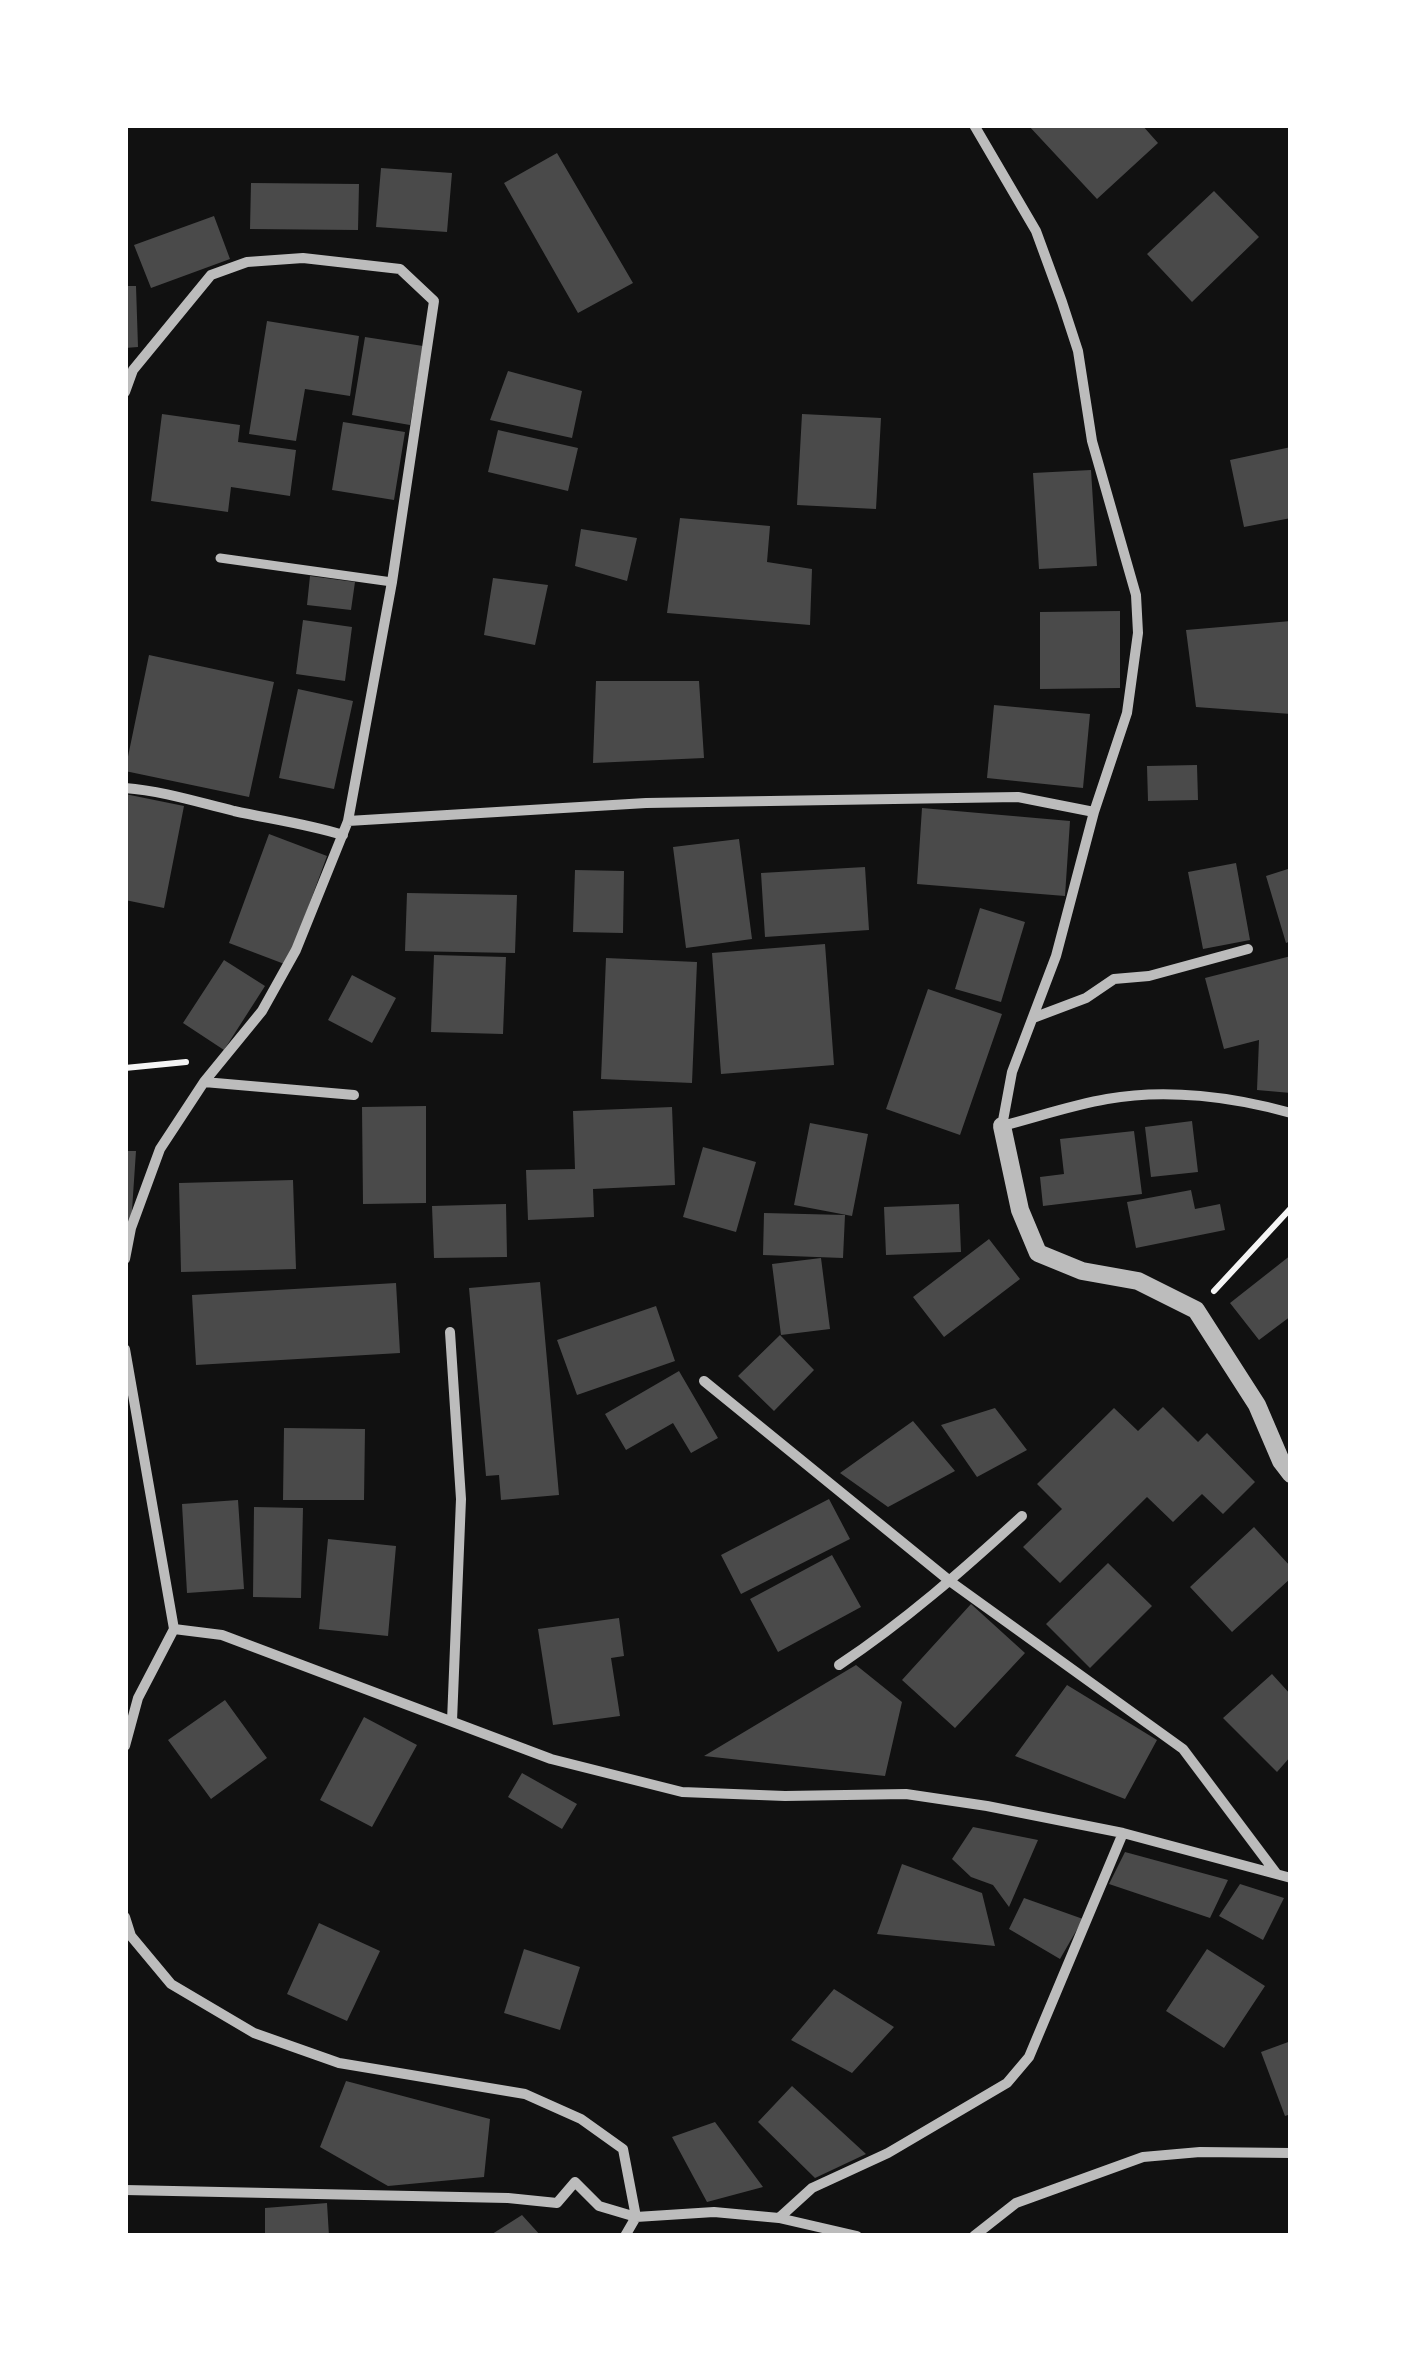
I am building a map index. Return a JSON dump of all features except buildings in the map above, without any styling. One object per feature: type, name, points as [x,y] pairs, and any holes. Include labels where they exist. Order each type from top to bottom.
[{"type":"street","points":[[974,125],[1036,231],[1078,351],[1092,441],[1136,594],[1138,633],[1127,713],[1094,812],[1056,956],[1012,1072],[1002,1126],[1020,1210],[1038,1252],[1082,1270],[1138,1280],[1196,1310],[1257,1405],[1281,1462],[1291,1474]]},
{"type":"street","points":[[125,392],[129,370],[211,274],[247,262],[303,258],[400,269],[434,301],[392,582],[348,821],[296,950],[262,1012],[204,1082],[160,1148],[131,1228],[125,1259]]},
{"type":"street","points":[[220,558],[392,582]]},
{"type":"street","points":[[125,788],[181,796],[343,835]]},
{"type":"street","points":[[348,821],[646,803],[1018,797],[1094,812]]},
{"type":"street","points":[[1033,1018],[1086,998],[1114,979],[1150,976],[1248,949]]},
{"type":"street","points":[[204,1082],[354,1095]]},
{"type":"street","points":[[1002,1126],[1108,1098],[1159,1096],[1256,1103],[1291,1113]]},
{"type":"street","points":[[450,1332],[461,1499],[452,1721]]},
{"type":"street","points":[[125,1349],[174,1629],[138,1698],[125,1746]]},
{"type":"street","points":[[704,1381],[950,1582],[1183,1749],[1276,1874]]},
{"type":"street","points":[[838,1665],[894,1628],[1022,1516]]},
{"type":"street","points":[[174,1629],[222,1635],[550,1759],[682,1792],[785,1796],[906,1794],[1123,1833],[1291,1878]]},
{"type":"street","points":[[779,2218],[812,2188],[888,2153],[1007,2084],[1029,2057],[1123,1833]]},
{"type":"street","points":[[125,1917],[130,1936],[171,1984],[254,2032],[339,2064],[525,2094],[581,2119],[623,2150],[636,2217],[625,2236]]},
{"type":"street","points":[[974,2236],[1016,2203],[1143,2158],[1200,2152],[1291,2154]]},
{"type":"street","points":[[125,2190],[508,2198],[558,2203],[576,2182],[599,2206],[636,2217],[714,2212],[779,2218],[856,2236]]},
{"type":"path","points":[[125,1068],[222,1059]]},
{"type":"path","points":[[1196,1310],[1291,1208]]}]
